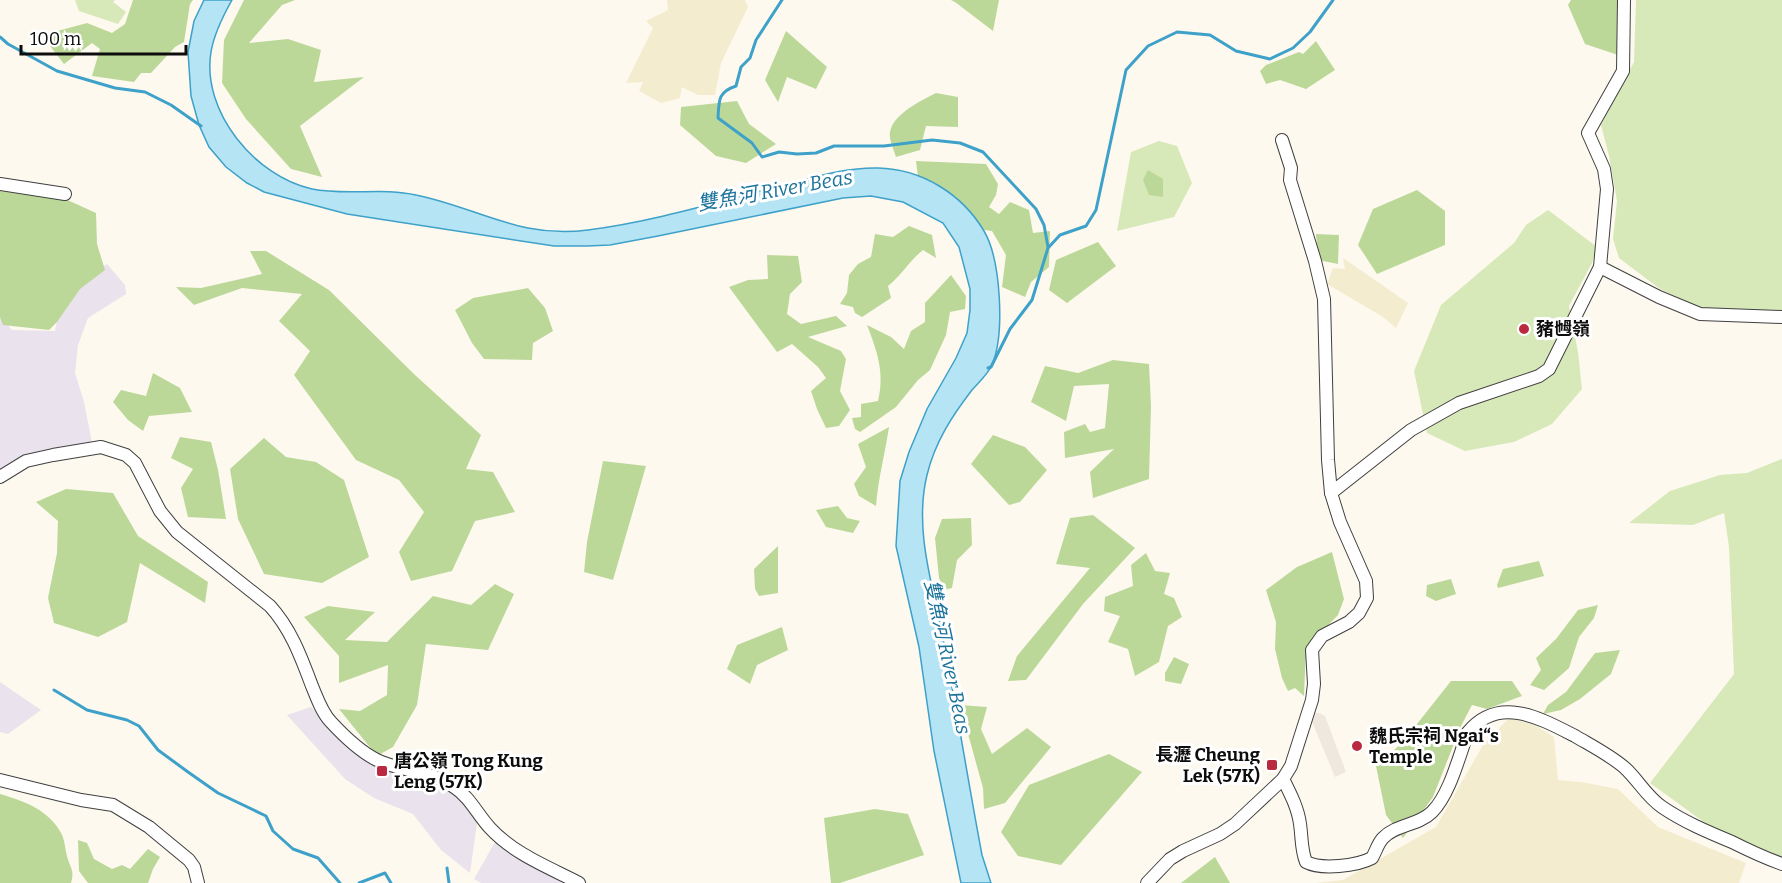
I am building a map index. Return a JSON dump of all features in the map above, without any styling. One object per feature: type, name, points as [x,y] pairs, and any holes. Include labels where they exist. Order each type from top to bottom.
[{"type":"street","points":[[1331,493],[1392,443],[1420,425],[1459,403],[1539,375],[1549,369],[1600,267],[1607,189],[1604,169],[1588,133],[1623,71],[1624,0]]},
{"type":"street","points":[[1147,883],[1170,860],[1183,851],[1206,842],[1234,824],[1283,779],[1291,766],[1312,700],[1314,684],[1312,650],[1323,636],[1349,622],[1359,613],[1367,598],[1366,581],[1340,522],[1331,493],[1328,460],[1324,299],[1316,261],[1290,180],[1291,168],[1282,140]]},
{"type":"street","points":[[0,184],[64,194]]},
{"type":"street","points":[[1600,267],[1659,297],[1700,314],[1782,318]]},
{"type":"street","points":[[0,477],[26,461],[53,455],[101,447],[126,455],[135,463],[160,511],[177,532],[270,606],[283,619],[294,640],[321,708],[330,721],[366,754],[379,761],[427,773],[453,786],[465,795],[489,827],[521,854],[579,883]]},
{"type":"street","points":[[1283,779],[1295,803],[1306,862],[1316,866],[1354,864],[1372,858],[1379,843],[1389,833],[1422,820],[1432,812],[1443,797],[1472,727],[1490,714],[1508,712],[1526,714],[1547,721],[1602,751],[1632,775],[1648,797],[1664,809],[1692,825],[1782,864]]},
{"type":"street","points":[[0,780],[81,800],[113,805],[149,826],[189,860],[194,867],[198,883]]},
{"type":"shaded area","points":[[667,0],[745,0],[748,7],[721,63],[715,95],[698,95],[682,87],[680,98],[661,103],[639,91],[643,82],[626,83],[653,28],[646,21],[668,10]]},
{"type":"shaded area","points":[[1343,258],[1408,303],[1396,328],[1383,317],[1327,284],[1333,268],[1345,269]]},
{"type":"shaded area","points":[[107,264],[125,285],[126,294],[88,318],[78,345],[75,373],[84,402],[92,443],[0,470],[0,316],[12,330],[55,331],[62,295]]},
{"type":"shaded area","points":[[0,682],[41,710],[8,734],[0,732]]},
{"type":"shaded area","points":[[311,707],[358,755],[417,775],[449,791],[470,809],[477,823],[470,873],[441,850],[413,814],[374,798],[345,779],[287,715]]},
{"type":"shaded area","points":[[1314,713],[1325,716],[1346,772],[1335,777],[1311,719]]},
{"type":"shaded area","points":[[1509,718],[1535,725],[1554,737],[1558,780],[1618,789],[1658,827],[1746,863],[1739,883],[1314,883],[1343,880],[1436,827],[1483,745]]},
{"type":"shaded area","points":[[495,842],[571,883],[481,883],[474,879]]},
{"type":"green space","points":[[75,0],[115,0],[113,2],[126,12],[118,24],[79,11]]},
{"type":"green space","points":[[133,0],[193,0],[190,4],[184,42],[175,47],[151,73],[141,73],[134,82],[92,76],[100,49],[92,43],[64,64],[50,46],[50,33],[87,23],[112,33],[125,24]]},
{"type":"green space","points":[[244,0],[295,0],[282,5],[249,43],[288,39],[321,50],[314,82],[364,77],[300,126],[322,177],[291,169],[246,119],[222,83],[224,40]]},
{"type":"green space","points":[[951,0],[999,0],[993,31],[955,2]]},
{"type":"green space","points":[[1571,0],[1619,0],[1621,56],[1585,44],[1568,5]]},
{"type":"green space","points":[[1636,0],[1782,0],[1782,313],[1704,310],[1660,289],[1619,258],[1613,239],[1617,201],[1601,125],[1634,62]]},
{"type":"green space","points":[[786,31],[827,67],[816,89],[787,77],[778,102],[765,80]]},
{"type":"green space","points":[[1316,41],[1335,70],[1306,89],[1280,80],[1266,84],[1260,71],[1266,65],[1299,52],[1303,54]]},
{"type":"green space","points":[[936,93],[958,97],[958,127],[926,126],[920,150],[896,157],[890,138],[894,123],[906,110]]},
{"type":"green space","points":[[737,101],[749,124],[776,144],[746,163],[716,156],[680,125],[681,107]]},
{"type":"green space","points":[[1159,141],[1177,146],[1192,183],[1174,217],[1117,231],[1131,152]]},
{"type":"green space","points":[[916,161],[986,164],[998,184],[996,195],[989,207],[999,214],[1010,202],[1029,210],[1033,233],[1050,231],[1049,267],[1031,282],[1025,297],[1002,287],[1006,255],[992,231],[984,230],[947,192],[918,177]]},
{"type":"green space","points":[[1148,170],[1163,179],[1163,197],[1149,195],[1143,180]]},
{"type":"green space","points":[[0,186],[50,192],[96,213],[97,244],[105,270],[80,289],[49,330],[3,325],[0,317]]},
{"type":"green space","points":[[1417,190],[1445,211],[1445,245],[1377,274],[1358,245],[1373,209]]},
{"type":"green space","points":[[1548,210],[1597,247],[1592,263],[1569,306],[1582,389],[1552,424],[1514,442],[1465,451],[1427,433],[1414,371],[1441,305],[1514,243],[1526,225]]},
{"type":"green space","points":[[909,226],[932,235],[936,258],[923,250],[888,286],[891,298],[862,317],[855,313],[853,307],[840,304],[847,293],[849,275],[858,264],[871,257],[875,234],[893,237]]},
{"type":"green space","points":[[1316,234],[1339,235],[1338,264],[1318,260]]},
{"type":"green space","points":[[1098,242],[1116,266],[1067,303],[1049,290],[1056,260]]},
{"type":"green space","points":[[250,251],[266,251],[329,290],[415,375],[481,435],[466,469],[493,472],[515,512],[475,521],[452,571],[411,581],[399,552],[424,512],[399,480],[356,460],[294,375],[310,351],[279,321],[302,294],[242,288],[194,305],[176,287],[201,288],[262,274]]},
{"type":"green space","points":[[767,255],[798,256],[802,282],[790,294],[787,314],[801,324],[836,316],[847,326],[808,337],[841,351],[846,359],[840,391],[850,410],[839,426],[826,428],[817,409],[811,391],[826,378],[818,367],[792,344],[777,352],[729,287],[748,280],[768,279]]},
{"type":"green space","points":[[951,275],[966,296],[965,309],[950,312],[946,335],[930,370],[918,380],[896,407],[860,432],[855,429],[852,418],[861,417],[861,404],[878,401],[880,391],[879,362],[867,325],[891,337],[904,349],[911,331],[925,322],[925,303]]},
{"type":"green space","points":[[528,288],[545,308],[553,331],[533,343],[532,360],[484,359],[472,343],[455,310],[473,298]]},
{"type":"green space","points":[[1113,360],[1149,364],[1151,406],[1149,479],[1093,498],[1090,472],[1114,449],[1065,458],[1064,432],[1085,424],[1090,432],[1105,428],[1109,384],[1074,386],[1066,421],[1031,402],[1045,366],[1078,373]]},
{"type":"green space","points":[[153,373],[180,388],[192,412],[149,416],[143,431],[128,420],[113,402],[121,390],[146,396]]},
{"type":"green space","points":[[889,427],[876,506],[859,496],[854,484],[866,467],[858,444]]},
{"type":"green space","points":[[993,435],[1025,447],[1047,470],[1020,502],[1009,505],[971,464]]},
{"type":"green space","points":[[180,437],[211,442],[226,519],[188,517],[181,488],[193,469],[171,458]]},
{"type":"green space","points":[[264,438],[286,457],[316,462],[344,480],[369,557],[322,583],[264,574],[238,519],[230,469]]},
{"type":"green space","points":[[1782,459],[1782,857],[1715,830],[1650,783],[1734,674],[1729,547],[1724,513],[1693,525],[1629,523],[1670,491],[1720,475],[1747,473]]},
{"type":"green space","points":[[603,461],[646,466],[613,580],[584,572],[587,542]]},
{"type":"green space","points":[[66,489],[113,493],[138,536],[208,582],[205,603],[140,563],[127,622],[98,637],[54,623],[48,598],[57,553],[58,521],[36,502]]},
{"type":"green space","points":[[838,506],[847,518],[860,521],[853,533],[826,527],[816,510]]},
{"type":"green space","points":[[1093,515],[1135,548],[1083,604],[1026,680],[1008,681],[1017,656],[1090,568],[1056,564],[1070,518]]},
{"type":"green space","points":[[971,518],[972,545],[957,560],[952,588],[944,590],[939,578],[935,538],[942,519]]},
{"type":"green space","points":[[778,546],[778,593],[759,596],[755,589],[754,569]]},
{"type":"green space","points":[[1332,552],[1344,599],[1338,615],[1306,648],[1304,696],[1295,688],[1288,691],[1282,678],[1275,649],[1276,622],[1266,590],[1297,567]]},
{"type":"green space","points":[[1146,553],[1155,571],[1170,573],[1164,594],[1174,598],[1182,617],[1168,626],[1159,662],[1135,676],[1128,649],[1108,642],[1120,616],[1104,611],[1105,597],[1133,586],[1131,565]]},
{"type":"green space","points":[[1539,561],[1544,576],[1498,588],[1503,569]]},
{"type":"green space","points":[[1451,579],[1456,594],[1436,601],[1426,596],[1427,585]]},
{"type":"green space","points":[[495,584],[514,594],[488,650],[426,644],[417,705],[393,747],[377,756],[339,709],[360,711],[387,695],[388,665],[339,683],[339,656],[304,617],[328,606],[375,612],[345,640],[387,642],[433,596],[471,605]]},
{"type":"green space","points":[[1598,605],[1594,618],[1579,637],[1569,668],[1544,690],[1530,685],[1541,670],[1536,658],[1556,639],[1578,610]]},
{"type":"green space","points":[[782,627],[788,650],[757,665],[750,684],[727,669],[737,645]]},
{"type":"green space","points":[[1620,650],[1611,674],[1580,699],[1561,710],[1543,714],[1548,705],[1566,692],[1595,653]]},
{"type":"green space","points":[[1174,657],[1189,664],[1181,684],[1165,681],[1165,673]]},
{"type":"green space","points":[[1451,681],[1512,681],[1522,696],[1487,709],[1472,705],[1461,726],[1433,797],[1403,838],[1386,815],[1376,766],[1402,743]]},
{"type":"green space","points":[[960,705],[987,707],[981,729],[992,754],[1027,728],[1051,747],[1005,803],[984,809],[983,788]]},
{"type":"green space","points":[[1109,754],[1142,772],[1061,865],[1018,856],[1001,832],[1029,785]]},
{"type":"green space","points":[[0,794],[43,812],[56,825],[61,833],[72,869],[71,883],[0,883]]},
{"type":"green space","points":[[875,809],[908,814],[924,855],[840,883],[831,883],[824,818]]},
{"type":"green space","points":[[78,840],[87,843],[94,859],[112,869],[122,865],[130,869],[148,849],[160,857],[148,883],[88,883],[79,871]]},
{"type":"green space","points":[[1215,857],[1230,883],[1181,883]]},
{"type":"water","name":"雙魚河 River Beas","points":[[204,0],[232,0],[219,25],[211,52],[210,75],[215,97],[224,119],[253,156],[271,171],[291,182],[312,189],[416,195],[520,226],[564,232],[635,222],[827,174],[852,169],[878,168],[910,173],[939,186],[952,195],[975,218],[990,244],[997,278],[1000,317],[996,352],[986,375],[958,410],[935,451],[927,475],[922,518],[927,562],[982,855],[991,883],[961,883],[934,751],[919,647],[896,546],[900,481],[909,452],[927,409],[956,358],[967,333],[970,289],[959,247],[943,223],[903,202],[871,196],[843,198],[610,245],[554,246],[347,214],[264,192],[247,183],[226,167],[209,147],[199,125],[191,96],[188,52],[194,21]]},
{"type":"waterway","points":[[782,0],[756,40],[750,58],[741,67],[736,86],[723,94],[718,118],[752,143],[762,157],[779,152],[816,153],[834,146],[884,146],[932,140],[960,143],[983,152],[1036,209],[1044,225],[1048,247]]},
{"type":"waterway","points":[[988,368],[991,367],[1010,329],[1032,300],[1048,248],[1060,235],[1086,226],[1096,210],[1126,70],[1148,46],[1177,32],[1210,35],[1236,51],[1270,59],[1293,48],[1310,32],[1333,0]]},
{"type":"waterway","points":[[0,37],[8,44],[57,71],[115,88],[145,92],[171,105],[201,126]]},
{"type":"waterway","points":[[54,690],[87,710],[127,720],[139,726],[158,750],[188,772],[218,793],[266,816],[273,831],[293,849],[318,858],[340,883]]},
{"type":"waterway","points":[[447,868],[449,883]]},
{"type":"waterway","points":[[359,883],[385,873],[391,883]]},
{"type":"place","name":"豬乸嶺","points":[[1524,329]]},
{"type":"place","name":"魏氏宗祠 Ngai“s Temple","points":[[1357,746]]},
{"type":"place","name":"長瀝 Cheung Lek (57K)","points":[[1272,765]]},
{"type":"place","name":"唐公嶺 Tong Kung Leng (57K)","points":[[382,771]]}]
